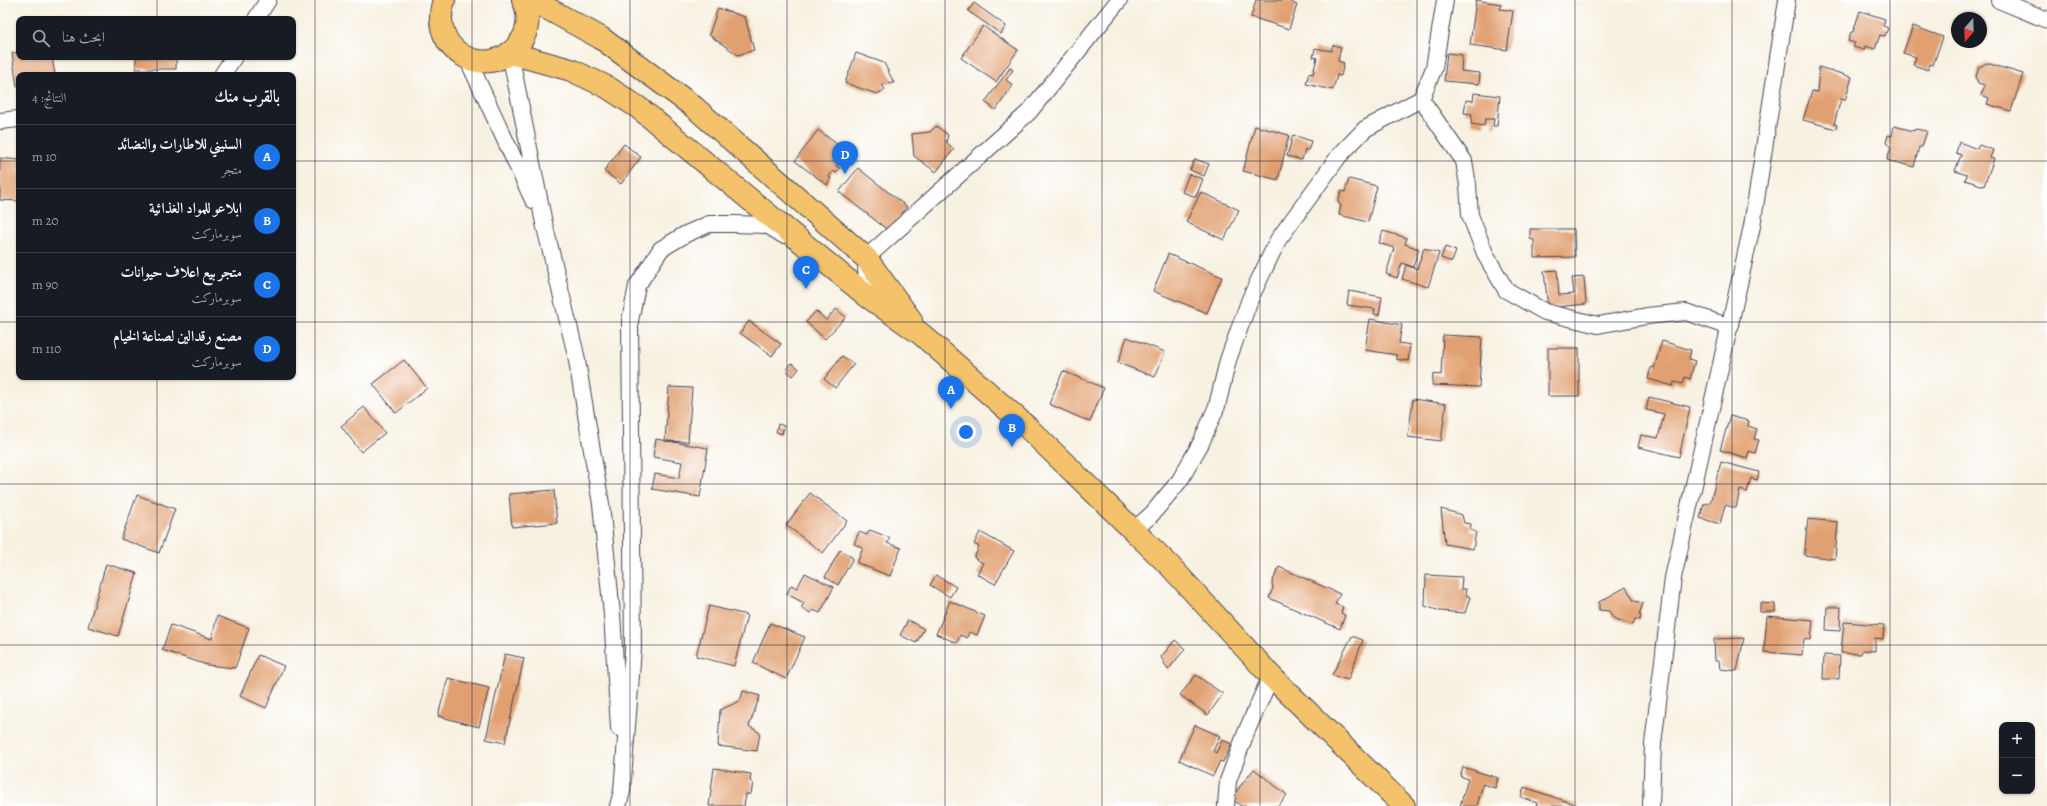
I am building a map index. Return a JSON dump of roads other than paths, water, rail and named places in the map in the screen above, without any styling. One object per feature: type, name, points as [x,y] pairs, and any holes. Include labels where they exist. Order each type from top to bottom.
[{"type":"main road","points":[[444,0],[440,22],[443,33],[449,44],[457,52],[467,58],[490,61],[510,53],[518,46],[528,29],[528,15],[523,0]]},
{"type":"main road","points":[[532,0],[601,38],[694,107],[866,258],[921,334]]},
{"type":"main road","points":[[510,53],[571,70],[607,87],[633,103],[848,278],[867,296],[921,334],[1026,426],[1169,565],[1272,676],[1404,806]]},
{"type":"street","points":[[258,16],[268,0]]},
{"type":"street","points":[[867,296],[866,258],[1029,112],[1119,0]]},
{"type":"street","points":[[1133,531],[1152,514],[1180,480],[1201,443],[1217,406],[1228,360],[1250,299],[1278,240],[1339,156],[1364,129],[1421,99],[1434,68],[1445,0]]},
{"type":"street","points":[[1651,806],[1653,744],[1673,578],[1752,226],[1787,0]]},
{"type":"street","points":[[2000,0],[2047,20]]},
{"type":"street","points":[[510,53],[544,223],[576,355],[601,504],[612,614],[620,799]]},
{"type":"street","points":[[467,58],[544,223]]},
{"type":"street","points":[[224,72],[232,60]]},
{"type":"street","points":[[1421,99],[1464,161],[1468,185],[1470,215],[1486,256],[1506,290],[1545,312],[1598,325],[1647,316],[1686,312],[1730,327]]},
{"type":"street","points":[[0,121],[16,120]]},
{"type":"street","points":[[620,799],[633,649],[630,321],[637,286],[661,249],[686,234],[709,224],[767,226],[848,278]]},
{"type":"street","points":[[1226,806],[1228,781],[1248,730],[1272,676]]},
{"type":"place","name":"مصنع رقدالين لصناعة الخيام","points":[[845,174]]},
{"type":"place","name":"متجر بيع اعلاف حيوانات","points":[[806,289]]},
{"type":"place","name":"السنيني للاطارات والنضائد","points":[[951,409]]},
{"type":"place","name":"ابلاعو للمواد الغذائية","points":[[1012,447]]}]
